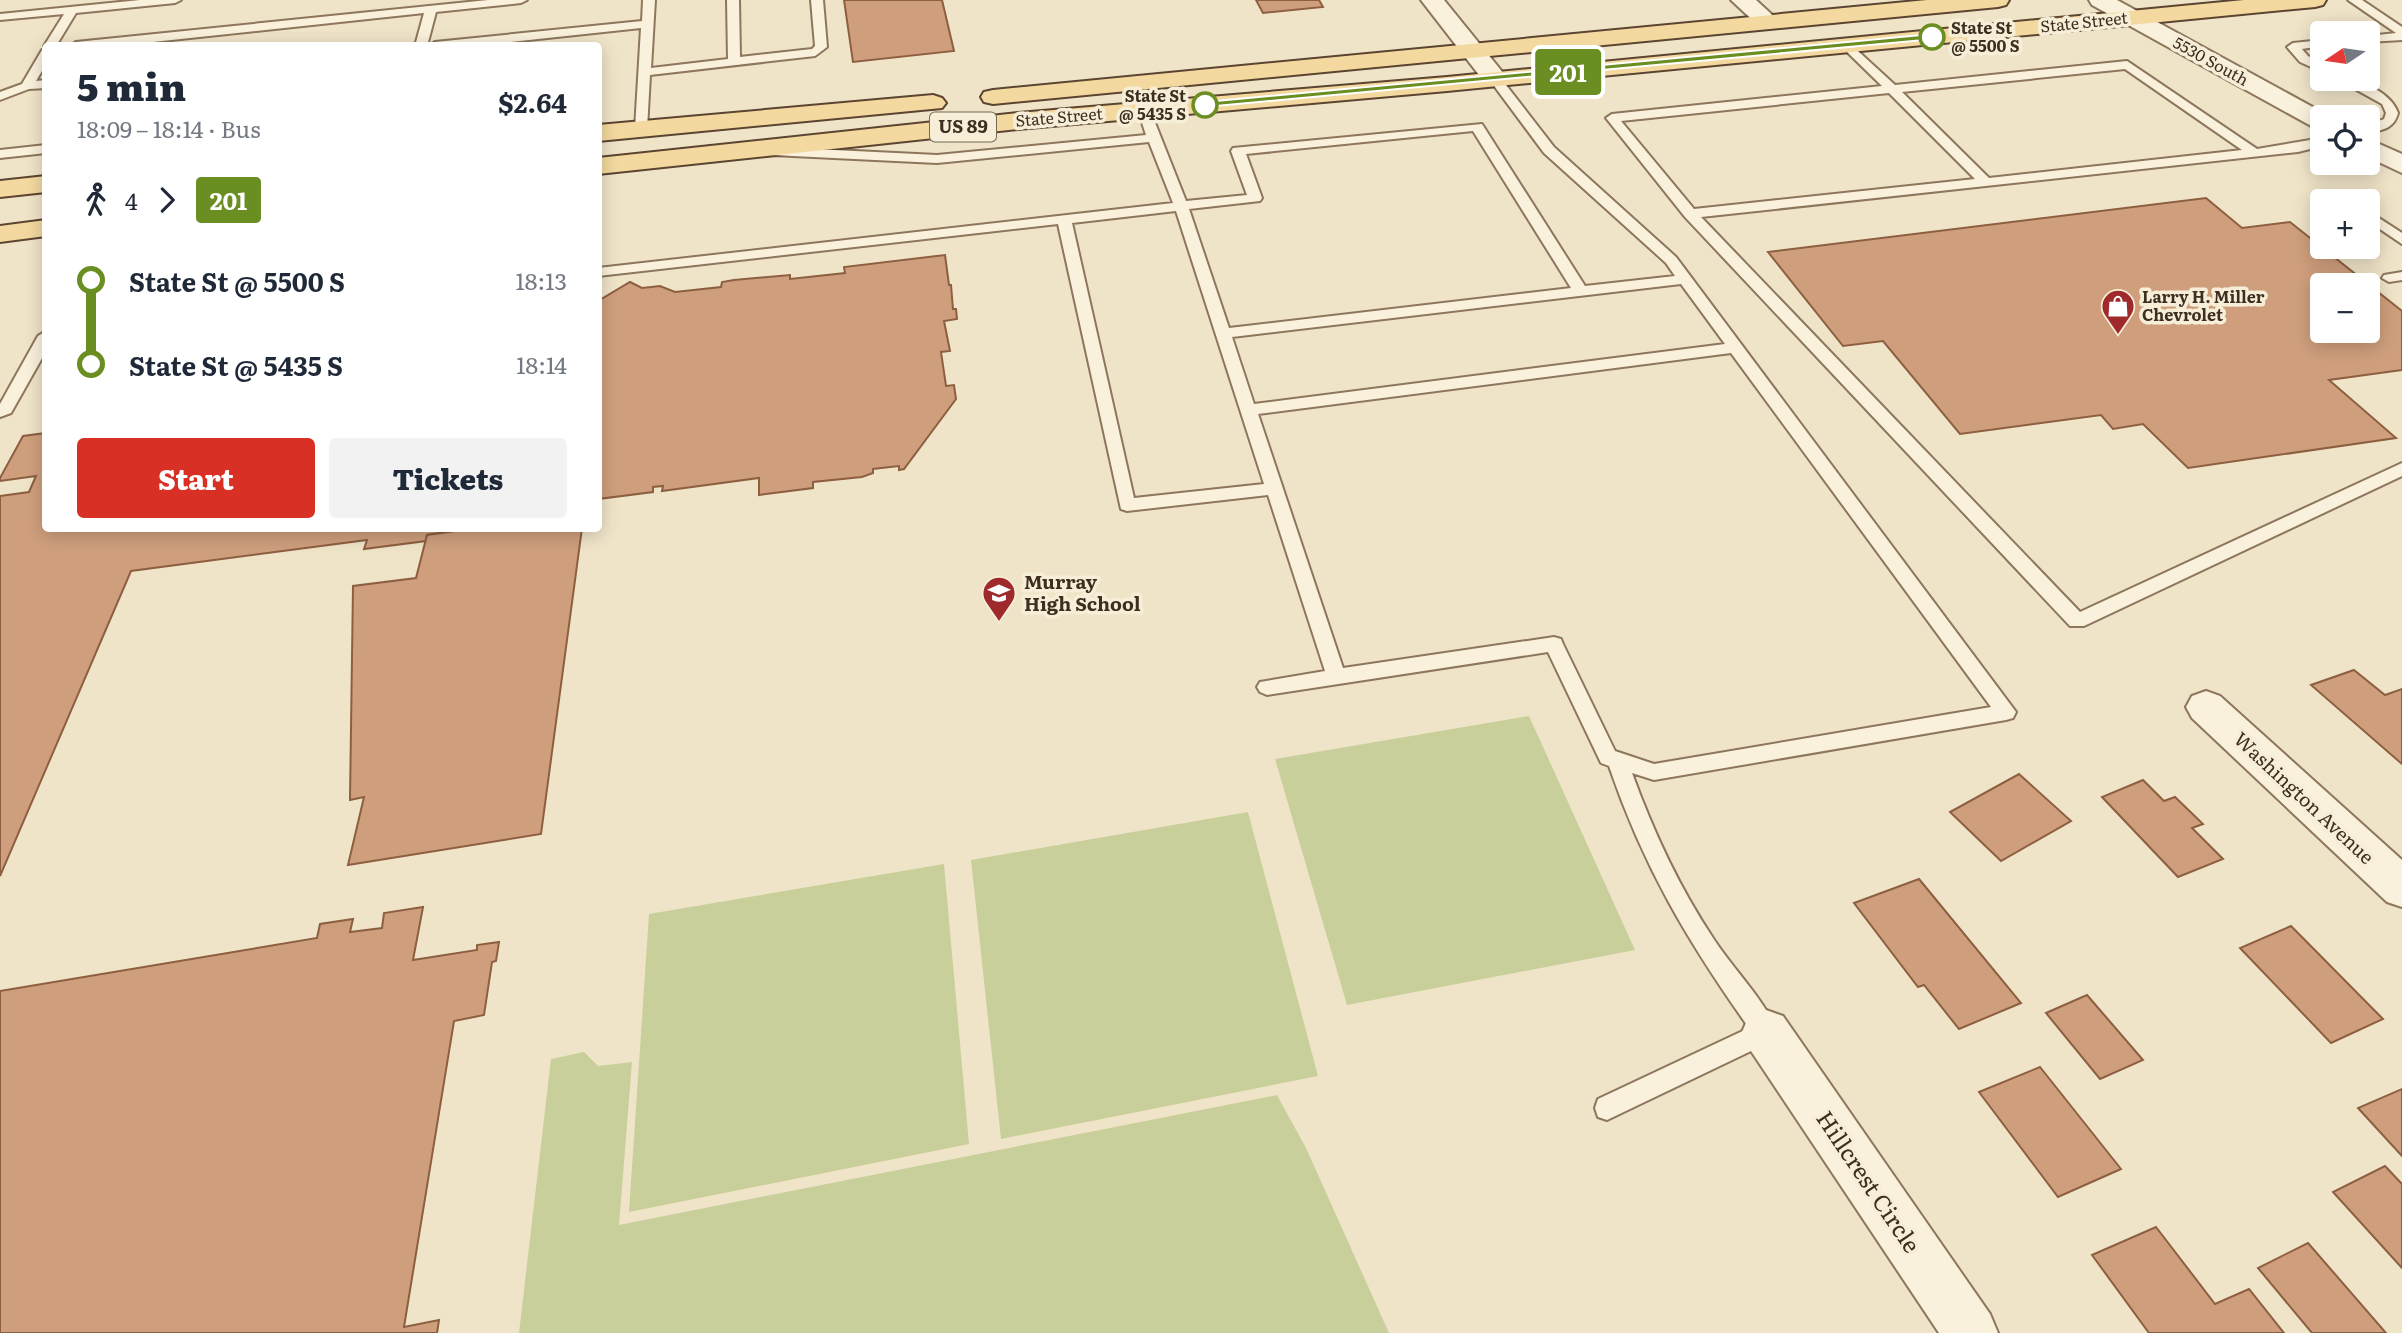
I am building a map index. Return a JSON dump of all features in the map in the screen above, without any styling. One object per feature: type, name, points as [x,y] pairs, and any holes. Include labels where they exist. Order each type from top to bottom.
[{"type":"main road","name":"State Street","points":[[602,133],[1998,0]]},
{"type":"main road","name":"State Street","points":[[602,166],[1144,110],[2315,0]]},
{"type":"main road","points":[[0,189],[42,184]]},
{"type":"main road","points":[[0,234],[42,229]]},
{"type":"street","points":[[1432,0],[1495,79]]},
{"type":"street","points":[[1742,0],[1768,22]]},
{"type":"street","name":"5530 South","points":[[2100,0],[2310,115]]},
{"type":"street","points":[[2380,153],[2402,165]]},
{"type":"street","name":"Washington Avenue","points":[[2206,707],[2402,888]]},
{"type":"street","name":"Hillcrest Circle","points":[[1766,1032],[1971,1333]]},
{"type":"lane","points":[[0,17],[175,0]]},
{"type":"lane","points":[[376,15],[381,0]]},
{"type":"lane","points":[[115,42],[520,0]]},
{"type":"lane","points":[[641,129],[649,0]]},
{"type":"lane","points":[[733,0],[734,63]]},
{"type":"lane","points":[[644,72],[814,52],[821,47],[817,0]]},
{"type":"lane","points":[[2354,0],[2402,34]]},
{"type":"lane","points":[[422,42],[431,9]]},
{"type":"lane","points":[[52,42],[72,10]]},
{"type":"lane","points":[[474,42],[647,24]]},
{"type":"lane","points":[[2380,37],[2402,34]]},
{"type":"lane","points":[[1847,45],[1986,182]]},
{"type":"lane","points":[[2310,45],[2292,47],[2310,62]]},
{"type":"lane","points":[[27,86],[42,60]]},
{"type":"lane","points":[[2254,153],[2127,65],[1612,118],[1690,214],[2077,621],[2402,469]]},
{"type":"lane","points":[[1267,688],[1553,644],[1608,757],[1654,772],[2006,712],[1671,260],[1549,150],[1495,79]]},
{"type":"lane","points":[[0,96],[27,86],[42,84]]},
{"type":"lane","points":[[2366,91],[2388,102],[2391,107],[2390,120],[2380,126]]},
{"type":"lane","points":[[1144,110],[1181,206],[1336,676]]},
{"type":"lane","points":[[602,272],[1255,198],[1238,151],[1477,127],[1581,292]]},
{"type":"lane","points":[[739,150],[937,159],[1154,138]]},
{"type":"lane","points":[[1690,214],[2310,145]]},
{"type":"lane","points":[[0,154],[42,149]]},
{"type":"lane","points":[[1064,219],[1127,505],[1273,489]]},
{"type":"lane","points":[[2380,224],[2402,240]]},
{"type":"lane","points":[[1222,333],[1686,279]]},
{"type":"lane","points":[[0,412],[5,409],[42,343]]},
{"type":"lane","points":[[1247,410],[1737,347]]},
{"type":"lane","points":[[1607,1108],[1766,1032],[1698,934],[1653,853],[1635,813],[1617,760]]},
{"type":"green space","points":[[1529,716],[1635,950],[1347,1005],[1275,759]]},
{"type":"green space","points":[[1248,812],[1318,1076],[1001,1139],[971,860]]},
{"type":"green space","points":[[944,864],[969,1144],[629,1212],[649,914]]},
{"type":"green space","points":[[584,1052],[598,1066],[632,1062],[619,1225],[1277,1095],[1306,1148],[1389,1333],[519,1333],[551,1059]]},
{"type":"building","points":[[844,0],[942,0],[954,51],[853,62]]},
{"type":"building","points":[[1256,0],[1319,0],[1323,7],[1263,13]]},
{"type":"building","name":"Larry H. Miller Chevrolet","points":[[2206,198],[2242,228],[2290,222],[2310,238],[2310,259],[2337,259],[2354,273],[2310,273],[2310,343],[2380,343],[2380,294],[2402,311],[2402,370],[2329,380],[2396,438],[2188,468],[2143,424],[2113,429],[2101,415],[1960,434],[1883,341],[1843,346],[1768,252]]},
{"type":"building","points":[[945,255],[957,319],[944,321],[950,351],[941,352],[946,386],[954,385],[956,399],[904,469],[899,470],[899,466],[873,469],[873,473],[862,477],[813,482],[813,488],[759,495],[759,478],[662,491],[663,486],[653,487],[653,492],[602,498],[602,299],[630,282],[642,288],[660,286],[675,292],[721,287],[722,282],[734,280],[790,275],[790,279],[845,273],[844,267]]},
{"type":"building","points":[[42,434],[42,532],[448,532],[427,535],[426,541],[364,549],[367,540],[131,571],[0,876],[0,496],[29,492],[36,476],[0,481],[0,478],[23,436]]},
{"type":"building","points":[[448,532],[581,532],[541,834],[348,865],[364,797],[350,800],[353,586],[416,578],[427,535]]},
{"type":"building","points":[[2354,670],[2385,695],[2402,689],[2402,764],[2311,685]]},
{"type":"building","points":[[2019,774],[2071,821],[2001,861],[1950,812]]},
{"type":"building","points":[[2143,780],[2164,801],[2175,797],[2203,824],[2192,828],[2223,859],[2178,877],[2102,797]]},
{"type":"building","points":[[1919,879],[2021,1003],[1959,1029],[1924,985],[1918,987],[1854,903]]},
{"type":"building","points":[[423,907],[413,960],[477,950],[477,945],[499,942],[496,961],[492,962],[484,1015],[454,1021],[404,1327],[439,1320],[437,1333],[0,1333],[0,991],[317,938],[320,924],[353,919],[350,932],[382,928],[384,913]]},
{"type":"building","points":[[2291,926],[2383,1019],[2331,1043],[2240,948]]},
{"type":"building","points":[[2087,995],[2143,1060],[2100,1079],[2046,1013]]},
{"type":"building","points":[[2040,1067],[2121,1169],[2058,1197],[1979,1092]]},
{"type":"building","points":[[2402,1089],[2402,1156],[2358,1108]]},
{"type":"building","points":[[2385,1166],[2402,1184],[2402,1268],[2333,1192]]},
{"type":"building","points":[[2156,1227],[2215,1304],[2249,1289],[2284,1333],[2149,1333],[2092,1255]]},
{"type":"building","points":[[2308,1243],[2386,1333],[2312,1333],[2258,1268]]},
{"type":"bus line","name":"201","points":[[1205,105],[1932,37]]},
{"type":"place","name":"State St @ 5500 S","points":[[1932,37]]},
{"type":"place","name":"State St @ 5435 S","points":[[1205,105]]},
{"type":"place","name":"Larry H. Miller Chevrolet","points":[[2118,336]]},
{"type":"place","name":"Murray High School","points":[[999,623]]}]
